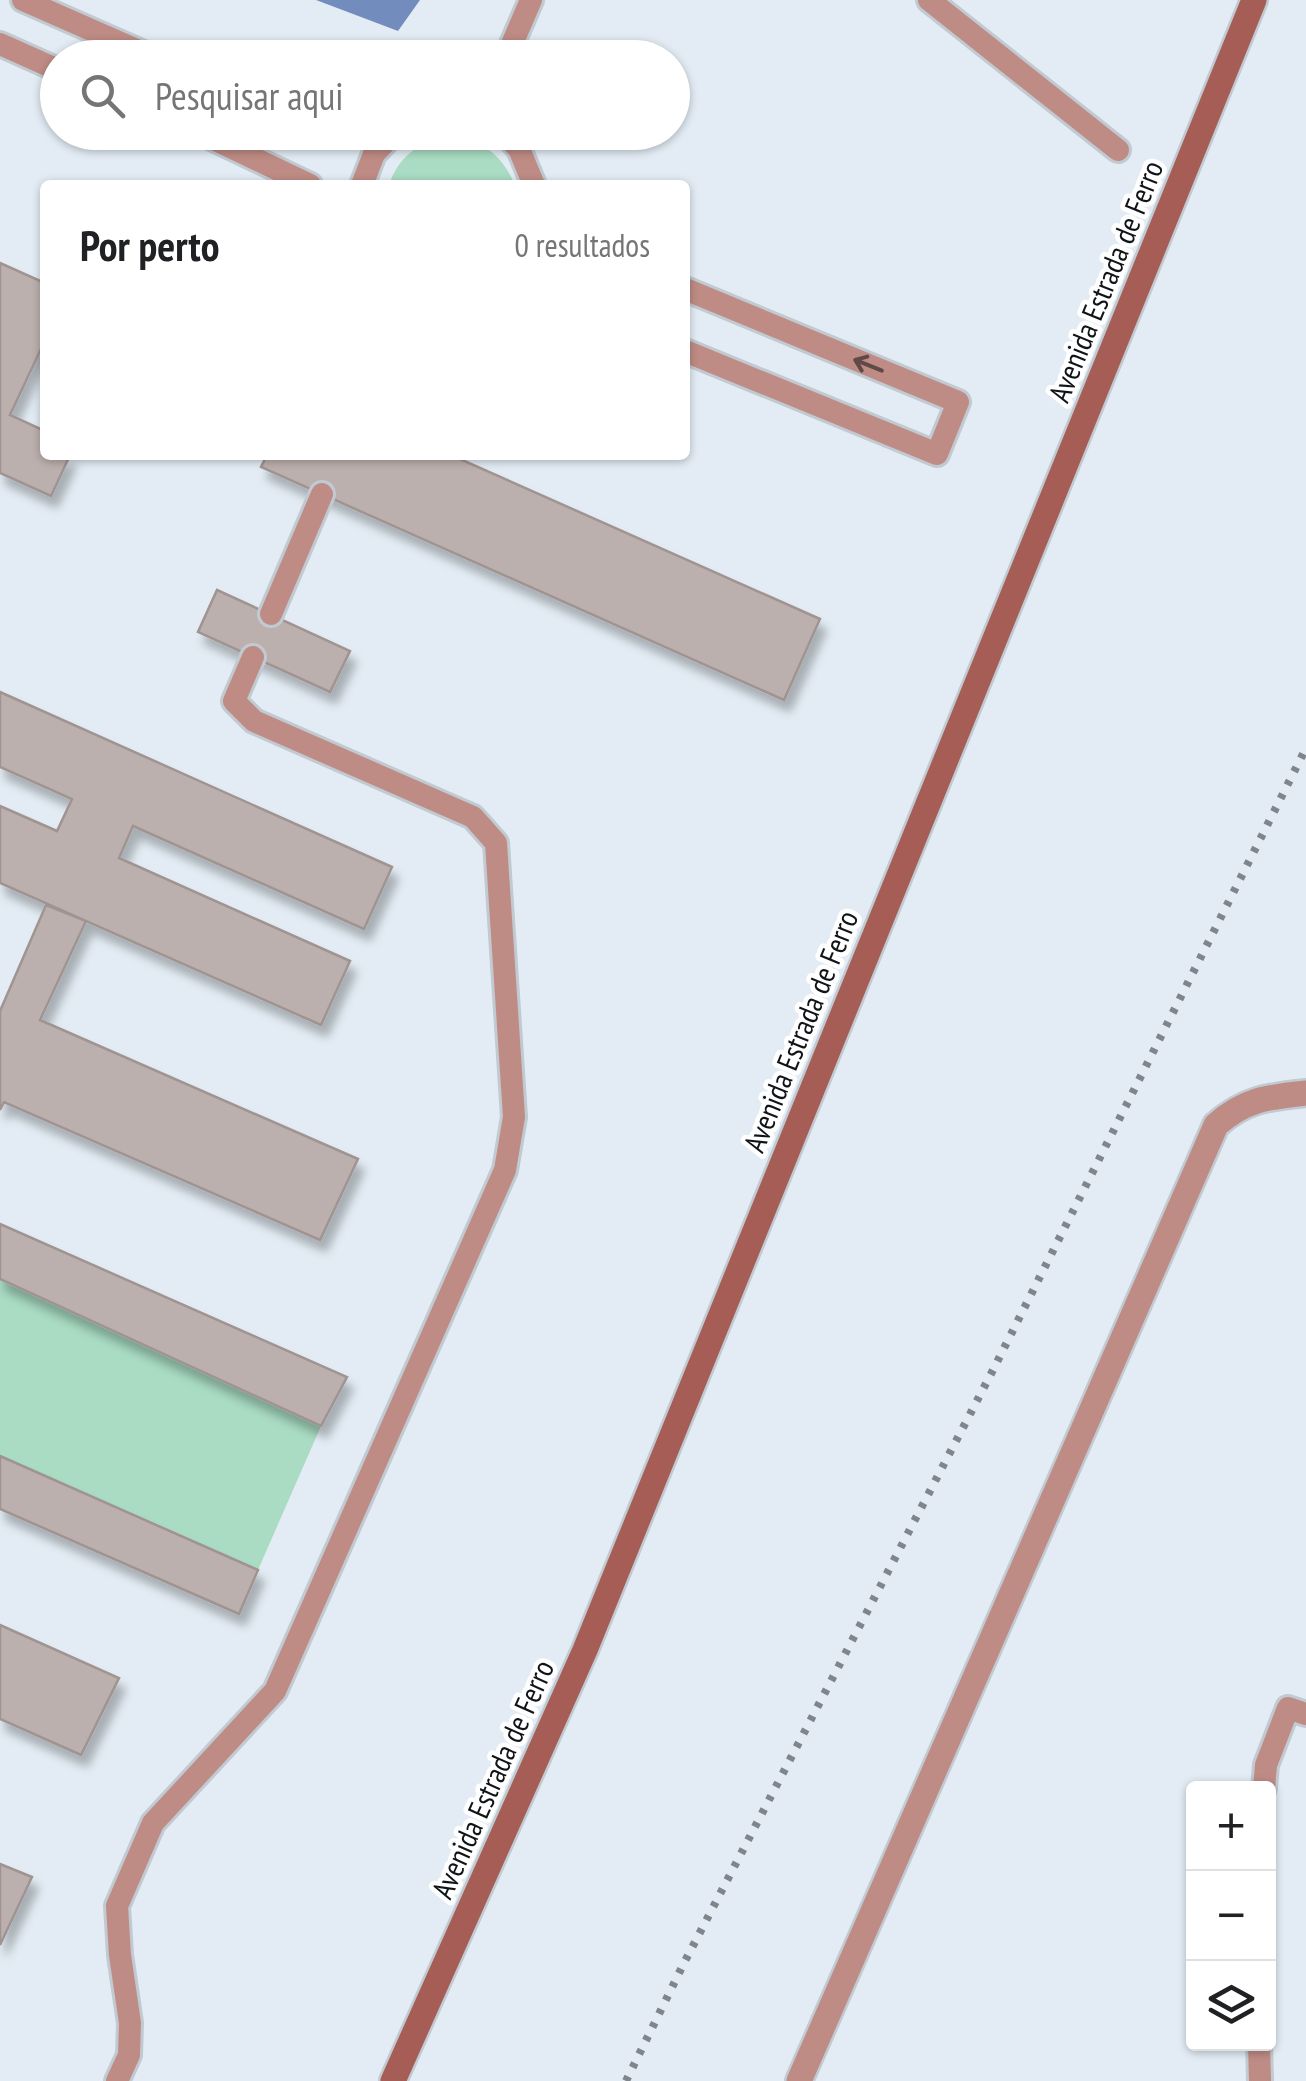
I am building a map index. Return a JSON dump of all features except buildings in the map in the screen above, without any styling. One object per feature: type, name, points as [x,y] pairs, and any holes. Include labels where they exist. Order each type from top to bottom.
[{"type":"street","name":"Avenida Estrada de Ferro","points":[[393,2081],[592,1632],[1254,0]]},
{"type":"street","points":[[799,2081],[1216,1126],[1236,1107],[1306,1093]]},
{"type":"lane","points":[[23,0],[115,40]]},
{"type":"lane","points":[[514,40],[531,0]]},
{"type":"lane","points":[[929,0],[1118,150]]},
{"type":"lane","points":[[0,44],[40,62]]},
{"type":"lane","points":[[237,150],[300,180]]},
{"type":"lane","points":[[364,180],[378,150]]},
{"type":"lane","points":[[519,150],[534,180]]},
{"type":"lane","points":[[690,292],[958,402],[937,454],[690,354]]},
{"type":"lane","points":[[270,614],[322,494]]},
{"type":"lane","points":[[117,2081],[129,2054],[130,2023],[117,1906],[153,1823],[275,1691],[505,1170],[514,1117],[496,844],[472,817],[254,721],[234,701],[252,657]]},
{"type":"lane","points":[[1265,1781],[1266,1765],[1288,1708],[1306,1714]]},
{"type":"lane","points":[[1259,2051],[1260,2081]]},
{"type":"green space","points":[[489,150],[512,180],[391,180],[411,152]]},
{"type":"green space","points":[[0,1279],[321,1426],[258,1570],[0,1456]]},
{"type":"water","points":[[316,0],[420,0],[398,31]]},
{"type":"railway","points":[[626,2081],[993,1370],[1306,748]]}]
